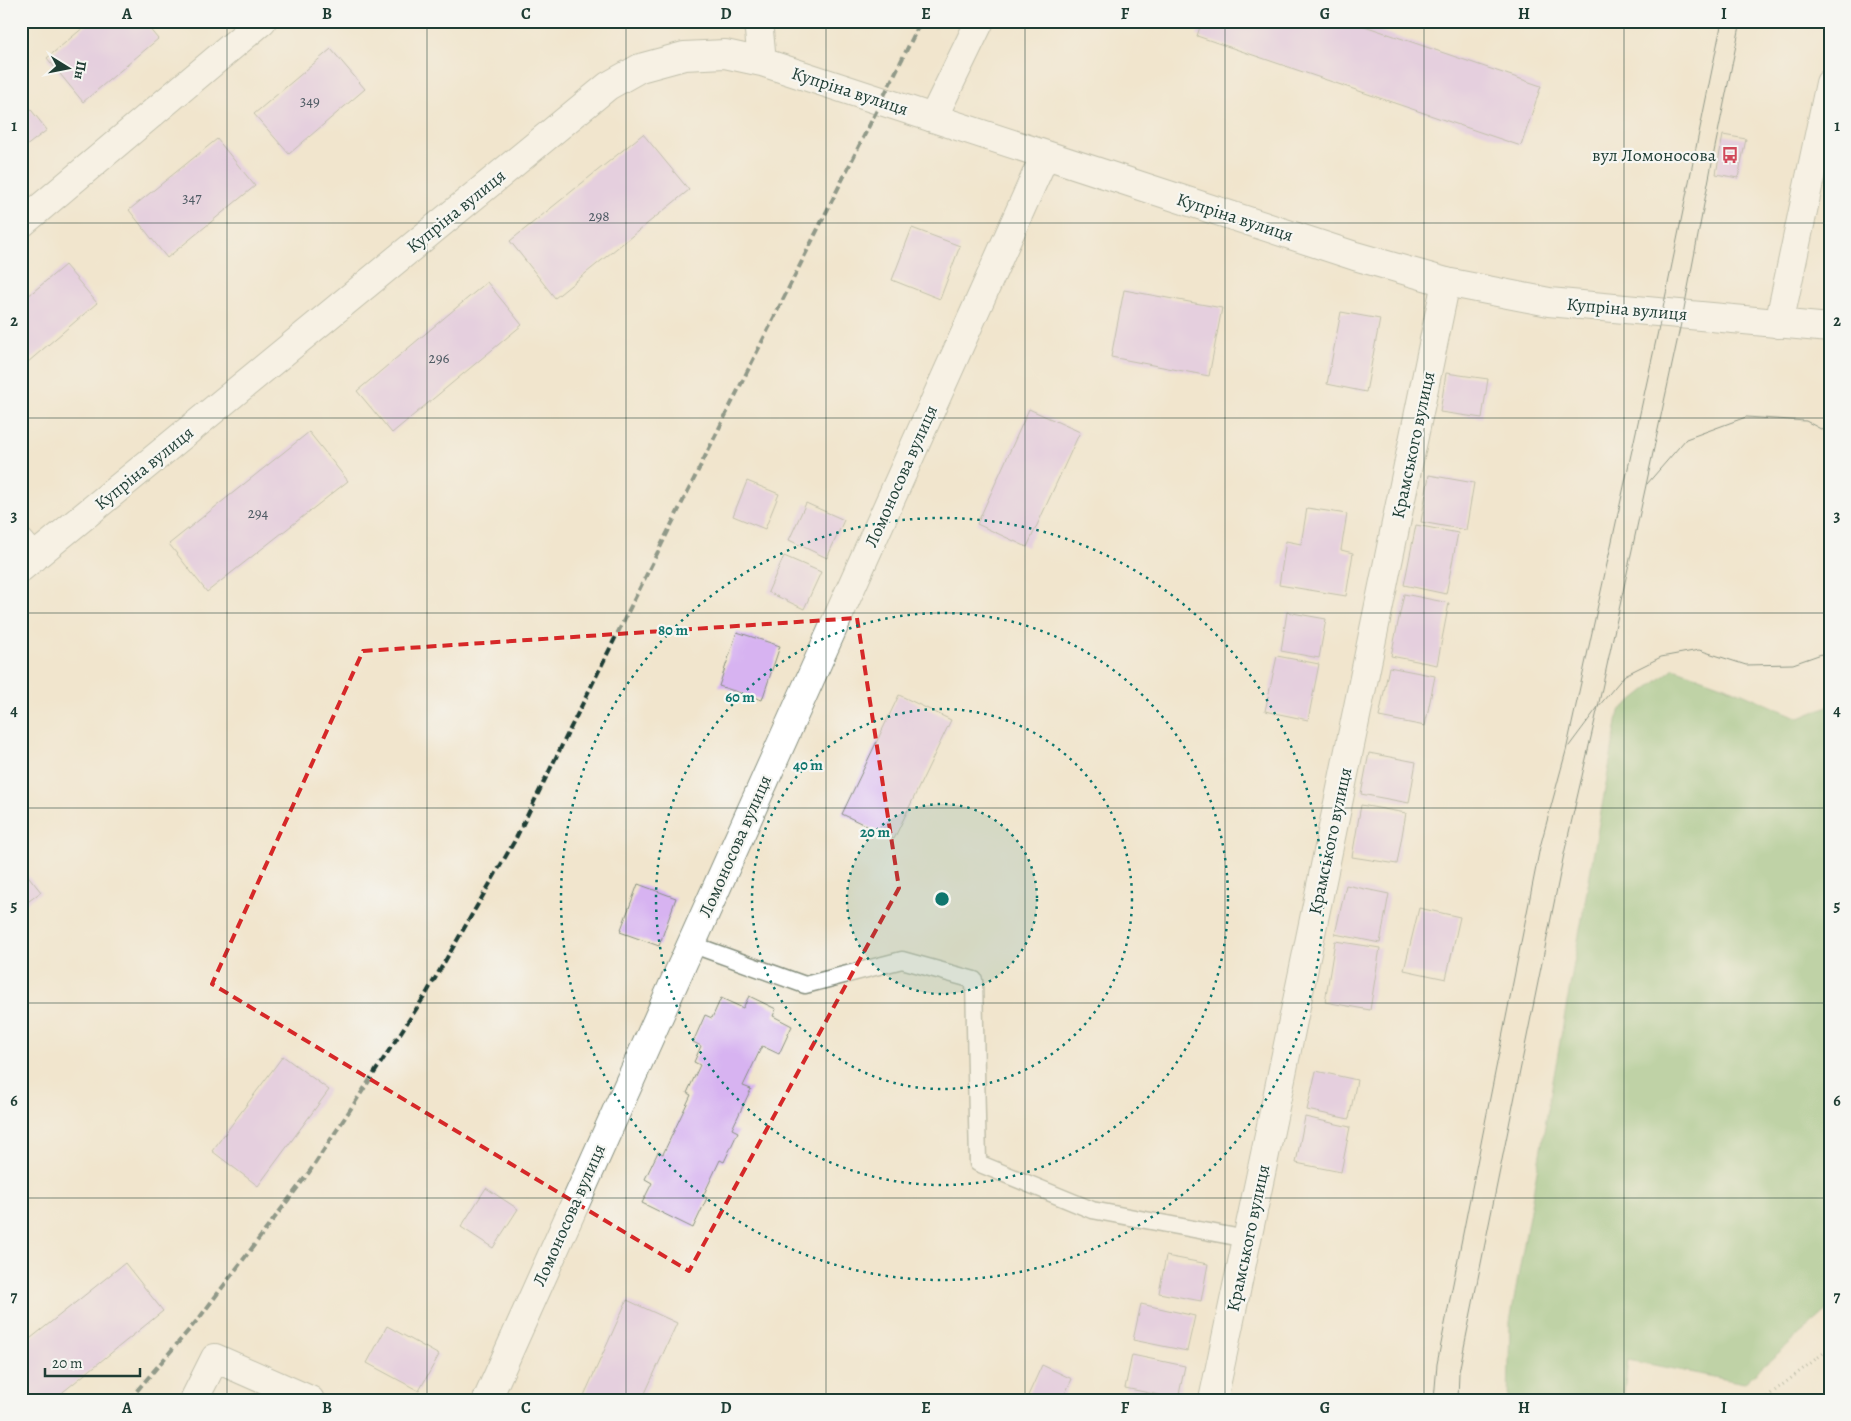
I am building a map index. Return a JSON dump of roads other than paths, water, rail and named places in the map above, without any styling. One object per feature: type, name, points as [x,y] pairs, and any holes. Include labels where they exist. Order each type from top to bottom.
[{"type":"street","points":[[21,224],[262,21]]},
{"type":"street","points":[[758,21],[762,62]]},
{"type":"street","points":[[933,118],[980,21]]},
{"type":"street","name":"Купріна вулиця","points":[[26,557],[608,86],[640,68],[684,56],[724,54],[762,62],[1346,253],[1446,282],[1549,302],[1830,328]]},
{"type":"street","points":[[1779,324],[1830,83]]},
{"type":"street","name":"Ломоносова вулиця","points":[[487,1400],[1045,155]]},
{"type":"street","name":"Крамського вулиця","points":[[1213,1400],[1446,282]]},
{"type":"street","points":[[194,1400],[214,1358],[310,1400]]},
{"type":"lane","points":[[691,944],[806,985],[902,960],[974,980],[978,1163],[1092,1210],[1247,1239]]},
{"type":"tram line","points":[[1434,1400],[1437,1364],[1540,847],[1566,751],[1662,313],[1722,21]]},
{"type":"tram line","points":[[1458,1400],[1459,1372],[1564,854],[1598,707],[1683,314],[1741,21]]},
{"type":"tram line","points":[[1647,484],[1686,439],[1746,417],[1806,421],[1830,434]]},
{"type":"tram line","points":[[1569,746],[1625,675],[1661,657],[1699,650],[1746,665],[1793,664],[1830,651]]},
{"type":"railway","points":[[129,1400],[200,1317],[310,1171],[426,994],[514,842],[921,21]]},
{"type":"place","name":"вул Ломоносова","points":[[1730,155]]}]
